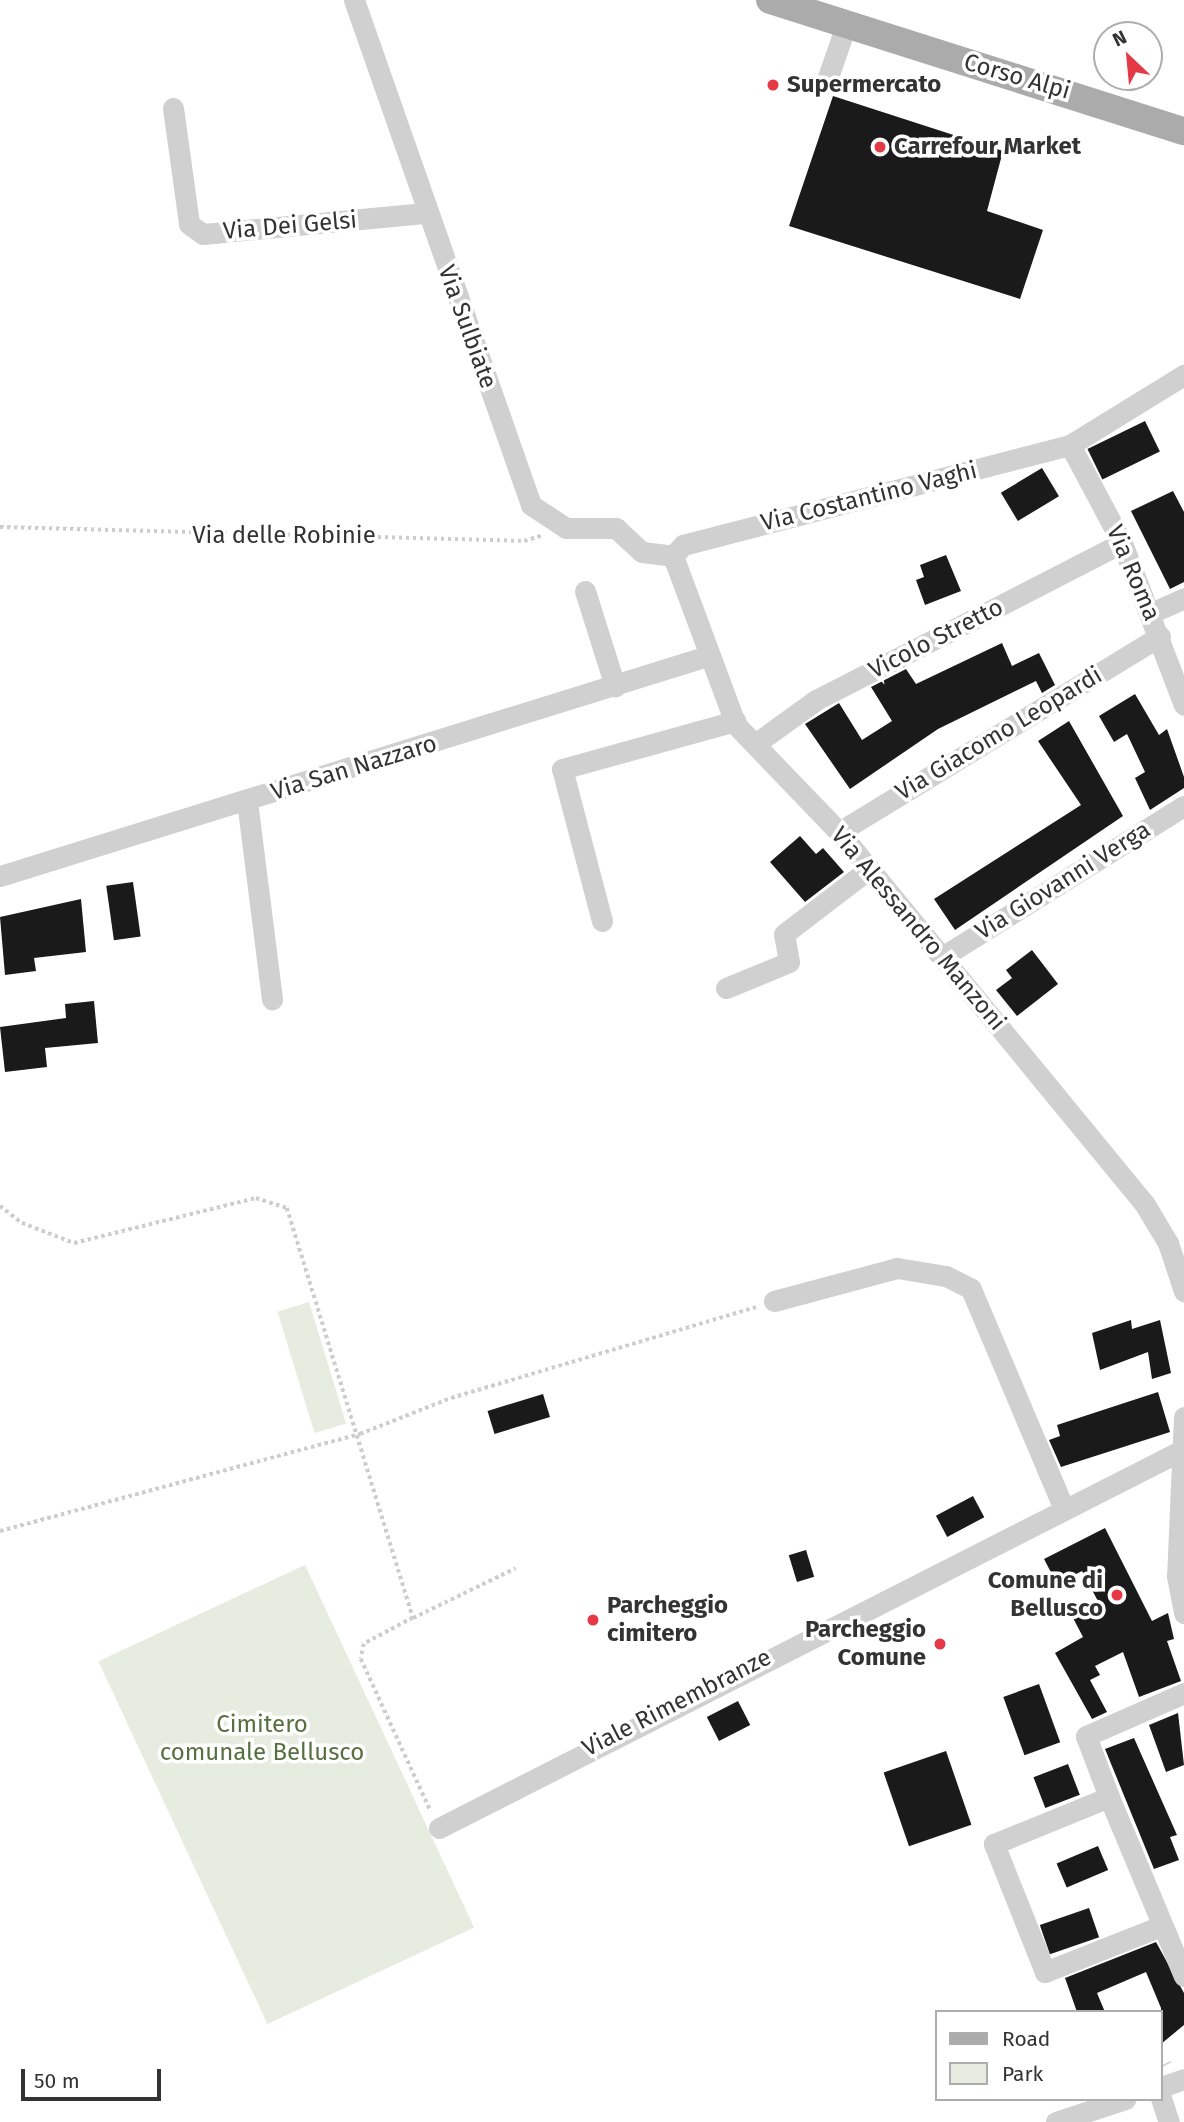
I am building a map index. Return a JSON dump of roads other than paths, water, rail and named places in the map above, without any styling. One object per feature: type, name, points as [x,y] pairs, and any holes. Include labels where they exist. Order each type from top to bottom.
[{"type":"main road","name":"Corso Alpi","points":[[770,0],[1184,131]]},
{"type":"street","name":"Via Sulbiate","points":[[354,0],[426,214],[531,505],[566,528],[616,528],[642,552],[673,556]]},
{"type":"street","points":[[827,83],[846,25]]},
{"type":"street","name":"Via Dei Gelsi","points":[[173,108],[189,224],[202,234],[426,214]]},
{"type":"street","name":"Via Costantino Vaghi","points":[[673,556],[684,545],[1070,445],[1184,376]]},
{"type":"street","name":"Via Roma","points":[[1070,445],[1122,543],[1160,636],[1184,705]]},
{"type":"street","name":"Vicolo Stretto","points":[[755,744],[816,700],[1122,543]]},
{"type":"street","name":"Via Alessandro Manzoni","points":[[673,556],[708,656],[735,721],[839,832],[1144,1203],[1168,1243],[1184,1291]]},
{"type":"street","points":[[585,591],[615,686]]},
{"type":"street","points":[[1151,613],[1184,598]]},
{"type":"street","name":"Via Giacomo Leopardi","points":[[839,832],[1160,636]]},
{"type":"street","name":"Via San Nazzaro","points":[[0,876],[708,656]]},
{"type":"street","points":[[602,921],[562,769],[735,721]]},
{"type":"street","points":[[247,801],[272,999]]},
{"type":"street","name":"Via Giovanni Verga","points":[[942,957],[1184,806]]},
{"type":"street","points":[[726,988],[789,962],[784,934],[869,869]]},
{"type":"street","points":[[774,1301],[897,1268],[946,1276],[971,1289],[1064,1509]]},
{"type":"street","points":[[1181,1589],[1184,1417]]},
{"type":"street","name":"Viale Rimembranze","points":[[439,1829],[1182,1450]]},
{"type":"street","points":[[1184,1693],[1086,1736],[1161,1926],[1184,1976]]},
{"type":"street","points":[[1109,1797],[994,1844],[1045,1972],[1161,1926]]},
{"type":"street","points":[[1169,2083],[1169,2122]]},
{"type":"street","points":[[1056,2122],[1119,2101]]},
{"type":"place","name":"Supermercato","points":[[773,85]]},
{"type":"place","name":"Carrefour Market","points":[[880,147]]},
{"type":"place","name":"Comune di Bellusco","points":[[1117,1595]]},
{"type":"place","name":"Parcheggio cimitero","points":[[593,1620]]},
{"type":"place","name":"Parcheggio Comune","points":[[940,1644]]},
{"type":"park label","name":"Cimitero comunale Bellusco","points":[[262,1739]]}]
